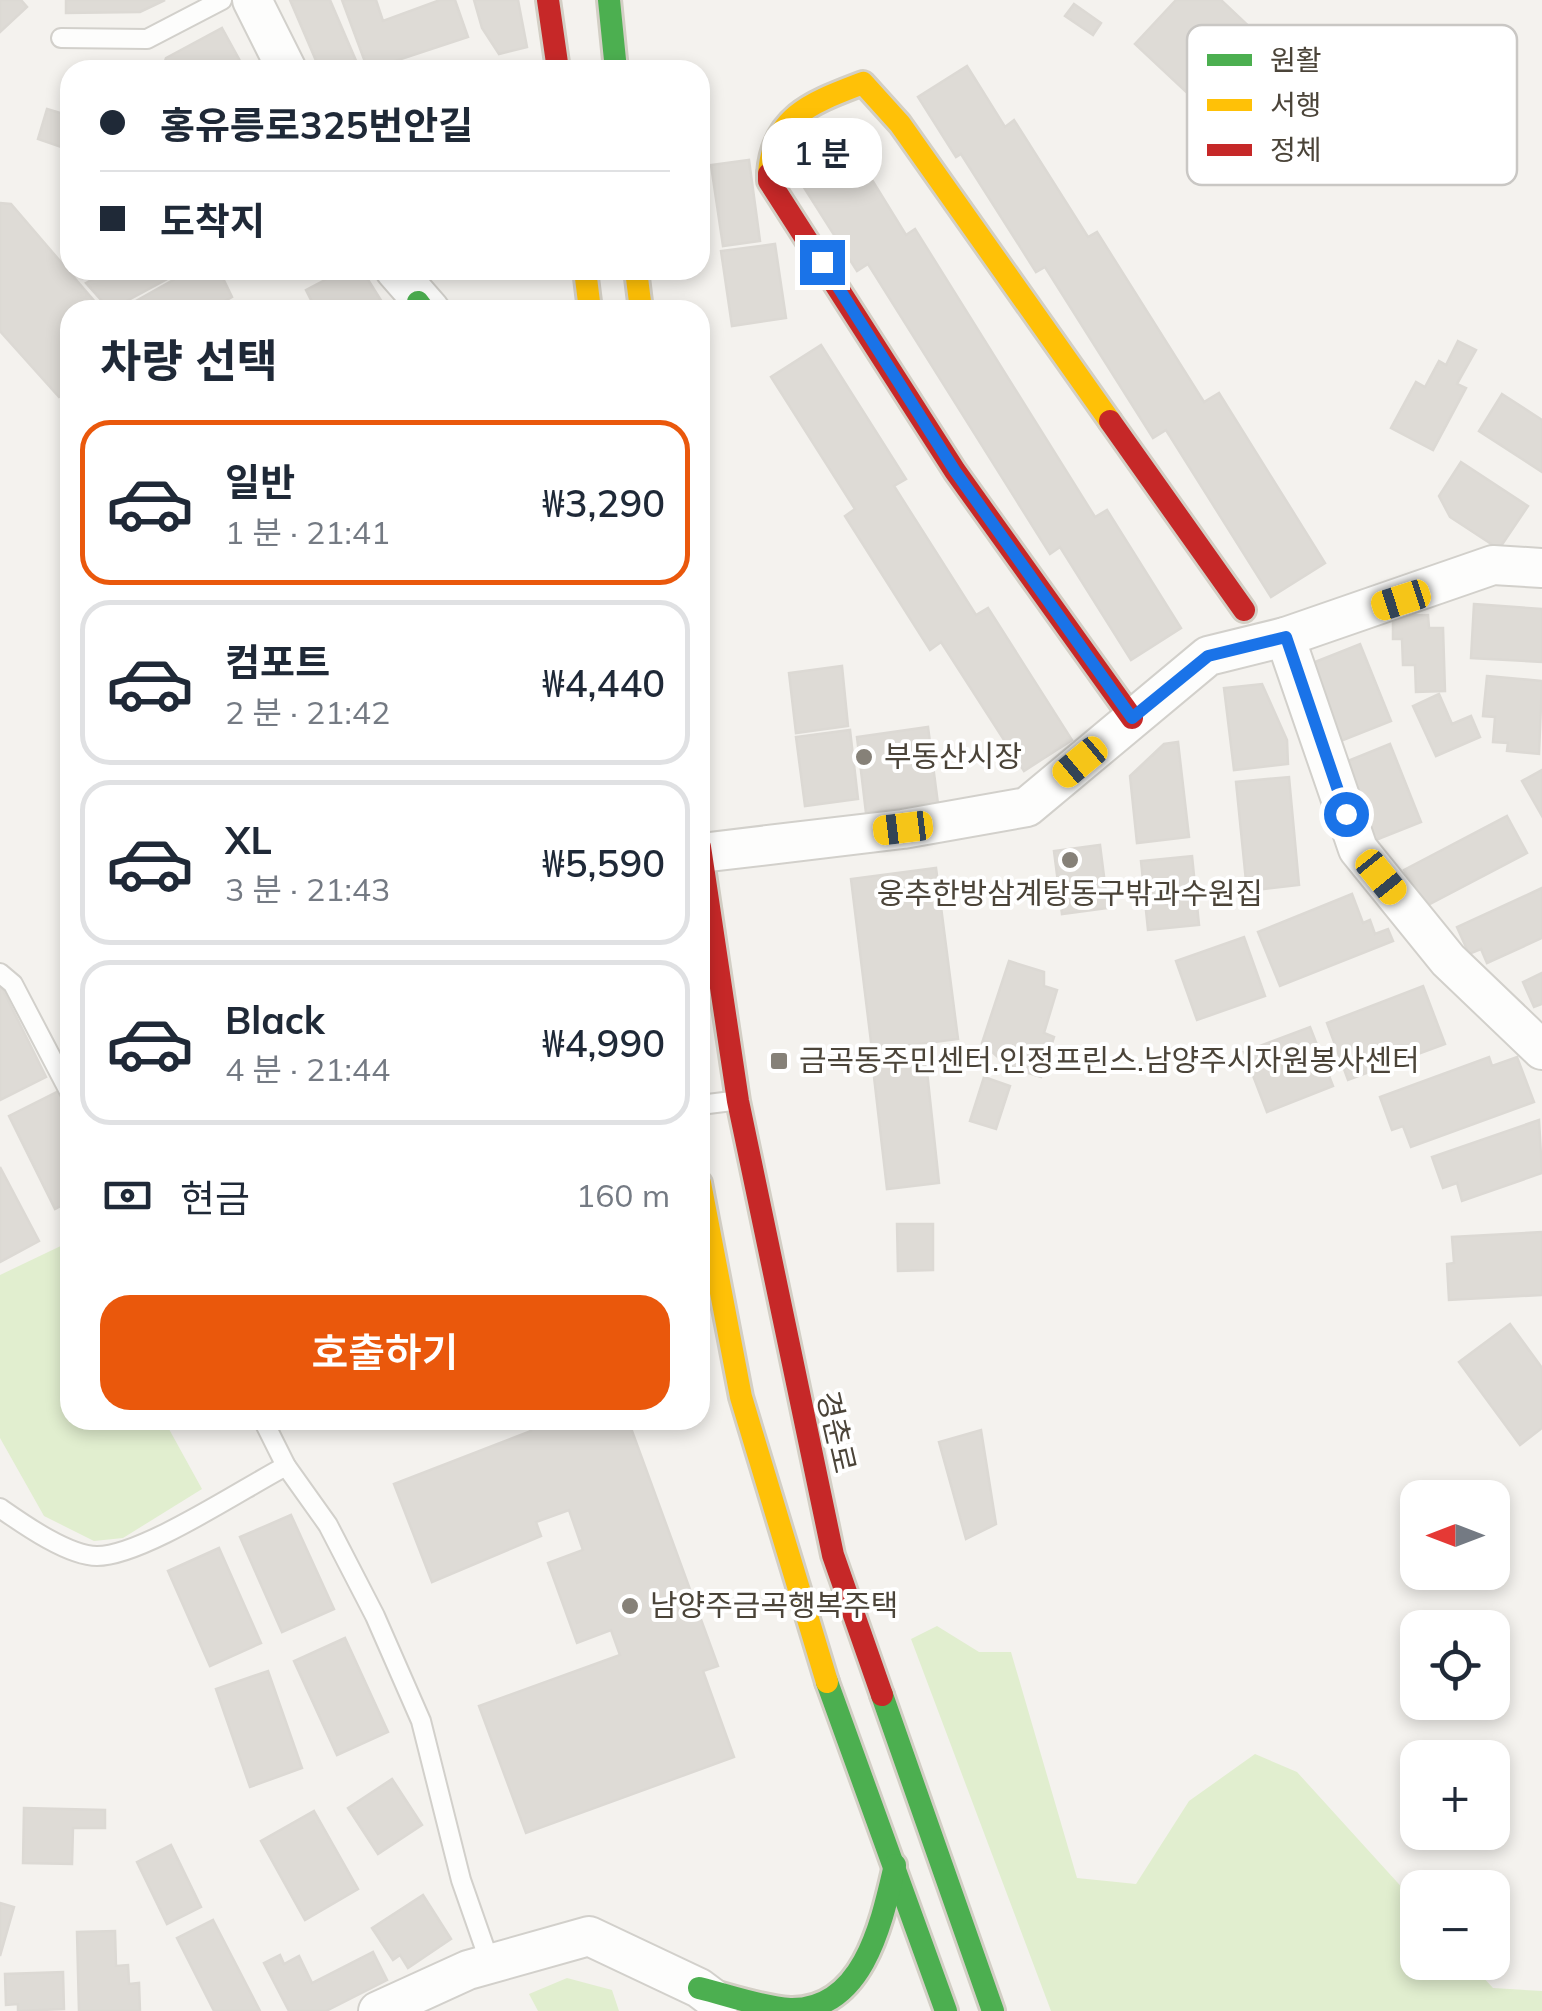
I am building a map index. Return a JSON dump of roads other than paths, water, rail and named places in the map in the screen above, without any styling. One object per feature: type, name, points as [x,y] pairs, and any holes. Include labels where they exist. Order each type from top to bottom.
[{"type":"street","points":[[252,0],[281,60]]},
{"type":"street","points":[[557,60],[550,16],[619,7],[616,60]]},
{"type":"street","points":[[1132,718],[955,471],[769,181],[769,146],[780,124],[864,84],[900,124],[1244,610]]},
{"type":"street","points":[[404,280],[419,300]]},
{"type":"street","points":[[710,849],[903,828],[1027,807],[1208,656],[1286,637],[1493,565],[1542,568]]},
{"type":"street","points":[[1286,637],[1358,849],[1448,960],[1542,1050]]},
{"type":"street","name":"경춘로","points":[[710,916],[738,1101],[833,1555],[993,2011]]},
{"type":"street","points":[[710,1235],[741,1397],[820,1661],[946,2011]]},
{"type":"street","points":[[378,2011],[490,1963],[589,1936],[714,2000],[795,2009],[824,2006],[847,1992],[880,1928],[895,1865]]},
{"type":"lane","points":[[60,38],[146,39],[222,0]]},
{"type":"lane","points":[[0,972],[12,984],[60,1074]]},
{"type":"lane","points":[[710,1104],[738,1101]]},
{"type":"lane","points":[[268,1430],[286,1466],[328,1524],[375,1616],[421,1721],[461,1880],[490,1963]]},
{"type":"lane","points":[[0,1508],[41,1536],[94,1557],[130,1550],[286,1466]]},
{"type":"place","name":"부동산시장","points":[[864,757]]},
{"type":"place","name":"웅추한방삼계탕동구밖과수원집","points":[[1070,860]]},
{"type":"place","name":"금곡동주민센터.인정프린스.남양주시자원봉사센터","points":[[779,1061]]},
{"type":"place","name":"남양주금곡행복주택","points":[[630,1606]]}]
